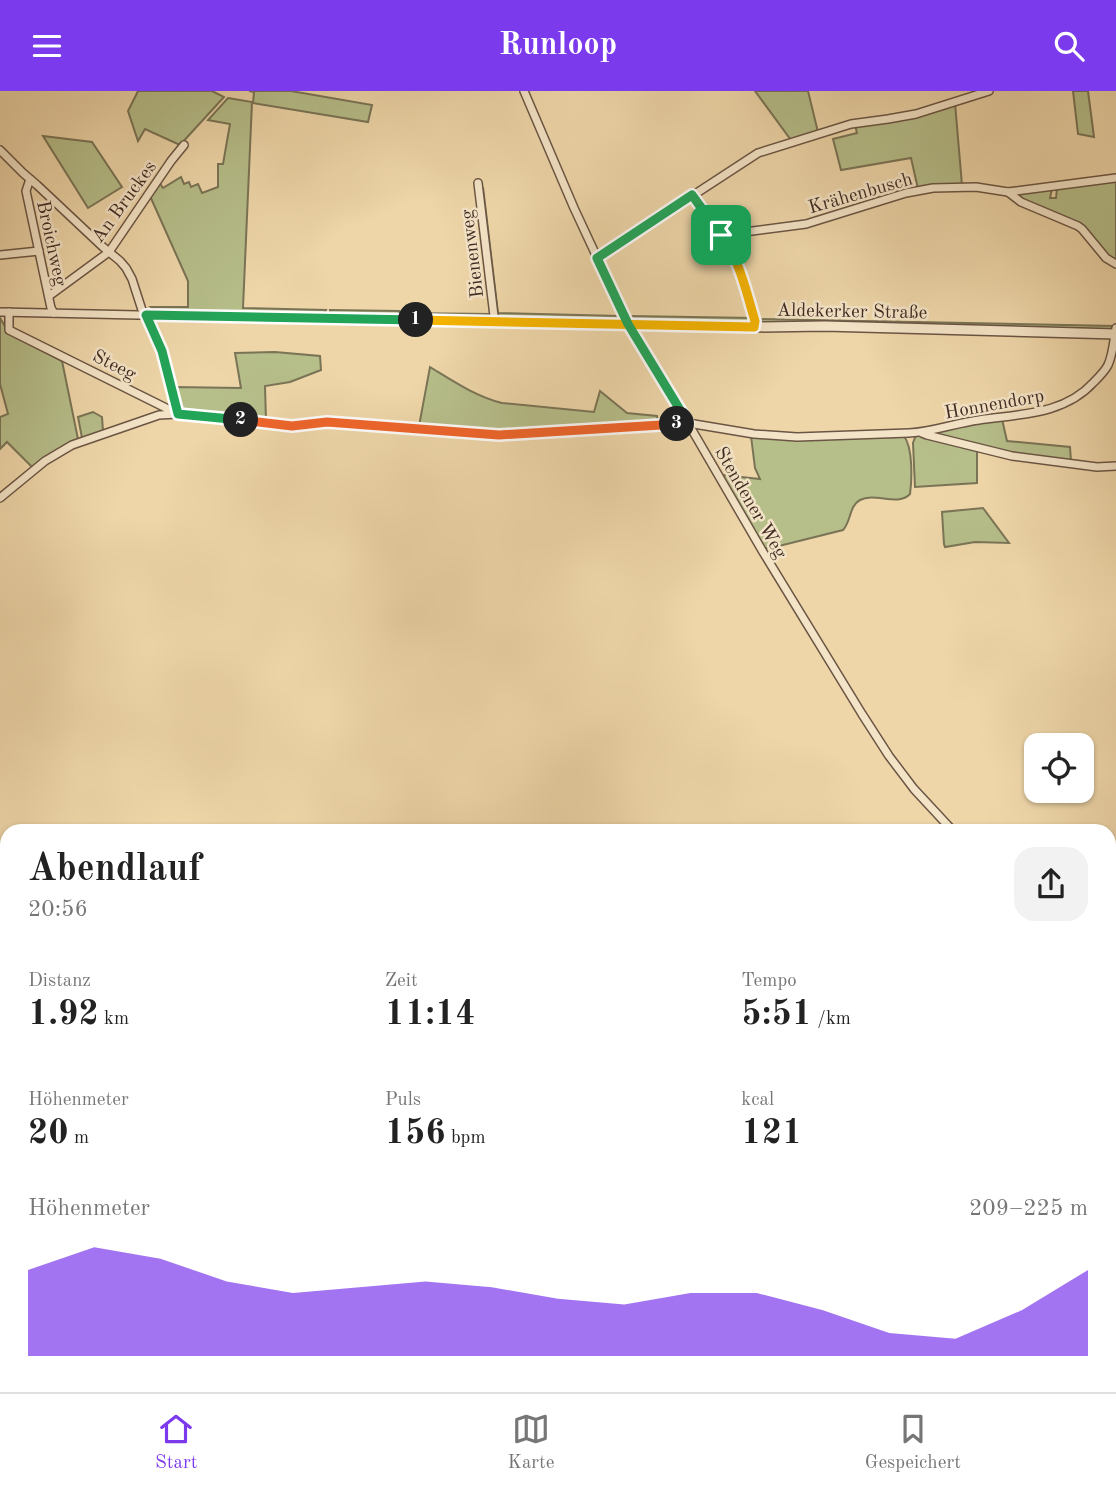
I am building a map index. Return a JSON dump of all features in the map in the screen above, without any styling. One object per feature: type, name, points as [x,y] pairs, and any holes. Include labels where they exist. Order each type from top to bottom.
[{"type":"street","name":"Stendener Weg","points":[[524,91],[628,324],[862,715],[914,789],[946,824]]},
{"type":"street","points":[[597,258],[758,153],[851,124],[916,114],[989,91]]},
{"type":"street","name":"An Bruckes","points":[[49,296],[109,252],[184,145]]},
{"type":"street","points":[[0,149],[120,261],[130,274],[142,310],[162,351],[178,414],[159,415],[72,445],[44,461],[0,498]]},
{"type":"street","name":"Krähenbusch","points":[[721,235],[806,224],[906,193],[933,188],[976,187],[1008,192],[1116,178]]},
{"type":"street","name":"Broichweg","points":[[30,179],[26,191],[54,313]]},
{"type":"street","name":"Bienenweg","points":[[478,183],[493,321]]},
{"type":"street","name":"Krähenbusch","points":[[1008,192],[1021,202],[1083,229],[1106,258],[1116,264]]},
{"type":"street","points":[[692,195],[731,249],[743,276],[755,321],[754,327]]},
{"type":"street","points":[[0,255],[39,251]]},
{"type":"street","name":"Aldekerker Straße","points":[[4,312],[1116,332]]},
{"type":"street","name":"Steeg","points":[[4,312],[9,330],[178,414],[292,426],[327,422],[499,435],[688,423]]},
{"type":"street","name":"Honnendorp","points":[[688,423],[754,434],[797,437],[921,432],[974,420],[1045,411],[1070,402],[1088,388],[1109,361],[1116,332]]},
{"type":"street","name":"Honnendorp","points":[[921,432],[976,449],[1012,456],[1097,467],[1116,466]]},
{"type":"green space","points":[[138,91],[212,91],[224,97],[180,145],[145,129],[138,141],[128,111]]},
{"type":"green space","points":[[249,91],[291,91],[372,105],[368,122],[253,103],[254,92]]},
{"type":"green space","points":[[755,91],[808,91],[818,132],[791,140]]},
{"type":"green space","points":[[1073,91],[1088,91],[1094,137],[1078,134]]},
{"type":"green space","points":[[228,98],[252,102],[243,308],[326,310],[323,316],[159,313],[151,307],[188,307],[188,281],[150,196],[159,182],[163,188],[181,177],[184,184],[189,182],[191,187],[198,184],[202,193],[218,187],[218,164],[223,164],[230,124],[208,120]]},
{"type":"green space","points":[[955,103],[962,185],[918,189],[911,158],[841,170],[833,139],[857,133],[855,125]]},
{"type":"green space","points":[[43,136],[92,142],[122,187],[88,208]]},
{"type":"green space","points":[[1116,181],[1116,261],[1107,256],[1085,227],[1013,194],[1052,189],[1050,198],[1056,198],[1057,188]]},
{"type":"green space","points":[[483,187],[498,313],[619,316],[618,321],[501,319],[497,313],[486,240]]},
{"type":"green space","points":[[330,310],[492,314],[489,319],[331,316]]},
{"type":"green space","points":[[628,316],[753,318],[750,323],[635,321]]},
{"type":"green space","points":[[0,318],[10,334],[62,361],[78,439],[33,468],[7,442],[0,449],[0,417],[8,414],[0,384]]},
{"type":"green space","points":[[756,319],[1114,326],[1109,330],[758,323]]},
{"type":"green space","points":[[275,352],[320,356],[321,370],[290,382],[265,386],[266,421],[233,415],[181,411],[174,387],[241,388],[235,353]]},
{"type":"green space","points":[[430,367],[473,392],[502,403],[594,412],[600,391],[627,413],[657,416],[658,424],[495,432],[419,426]]},
{"type":"green space","points":[[93,412],[102,417],[103,431],[82,438],[78,417]]},
{"type":"green space","points":[[1002,419],[1007,441],[1070,447],[1071,461],[1013,454],[928,433]]},
{"type":"green space","points":[[916,435],[977,451],[977,483],[915,487],[913,443]]},
{"type":"green space","points":[[751,436],[904,436],[910,456],[910,494],[905,498],[893,500],[860,500],[854,506],[843,530],[763,548],[722,475],[760,479],[755,468]]},
{"type":"green space","points":[[983,508],[1009,543],[975,542],[945,547],[942,512]]},
{"type":"route","points":[[721,235],[692,195],[597,258],[628,324],[688,423],[499,435],[327,422],[292,426],[178,414],[162,351],[146,315],[493,321],[628,324],[754,327],[755,321],[743,276],[731,249],[721,235]]}]
